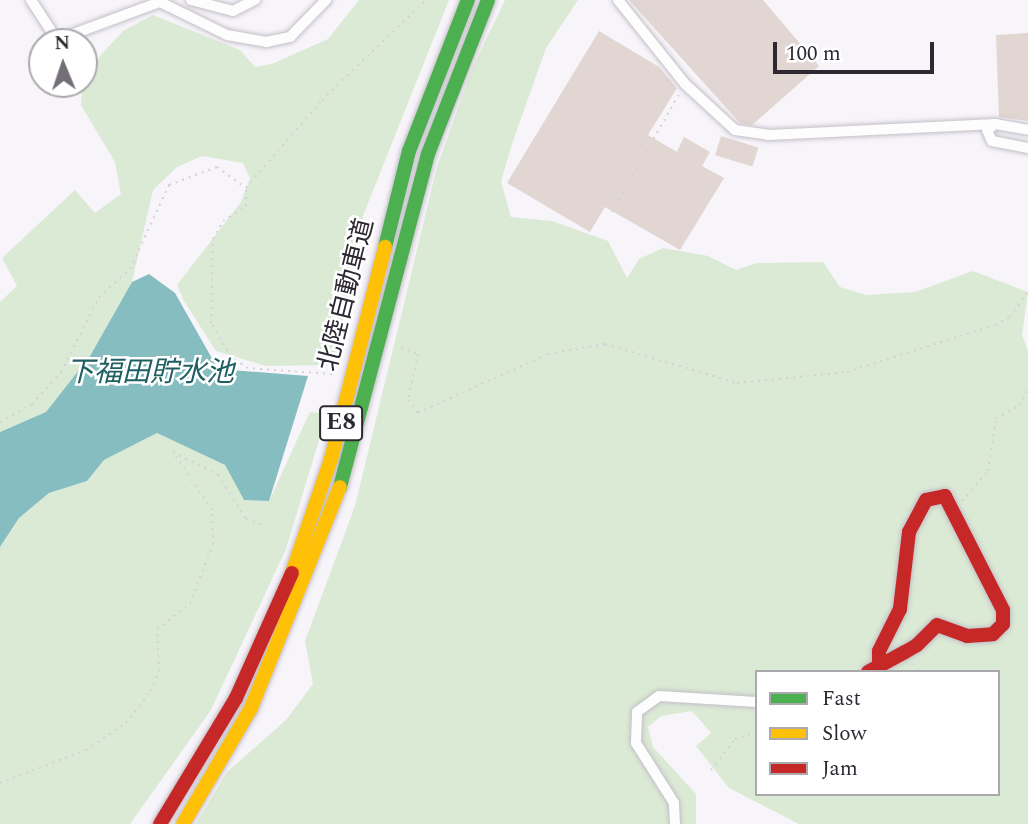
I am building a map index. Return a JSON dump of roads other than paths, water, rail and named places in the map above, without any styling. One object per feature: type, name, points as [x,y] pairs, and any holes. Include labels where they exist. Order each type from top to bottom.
[{"type":"main road","name":"北陸自動車道","points":[[160,824],[236,698],[299,555],[331,459],[410,151],[468,0]]},
{"type":"main road","name":"北陸自動車道","points":[[183,824],[251,708],[331,521],[428,153],[488,0]]},
{"type":"main road","points":[[937,495],[957,508],[967,543],[1003,610],[1003,624],[993,634],[967,636],[937,625],[874,669],[879,651],[900,608],[905,542],[921,506],[937,495]]},
{"type":"street","points":[[31,0],[57,40],[161,1],[228,35],[266,42],[290,37],[326,0]]},
{"type":"street","points":[[191,0],[233,11],[255,0]]},
{"type":"street","points":[[618,0],[685,84],[718,120],[747,134],[995,124],[1028,130]]},
{"type":"street","points":[[995,124],[987,130],[992,141],[1028,148]]},
{"type":"street","points":[[675,824],[674,803],[636,743],[637,712],[659,696],[755,702]]},
{"type":"water","name":"下福田貯水池","points":[[149,274],[175,293],[218,369],[308,376],[269,501],[244,500],[225,465],[157,433],[104,460],[87,481],[49,493],[19,518],[0,547],[0,432],[46,412],[90,356],[132,282]]}]
